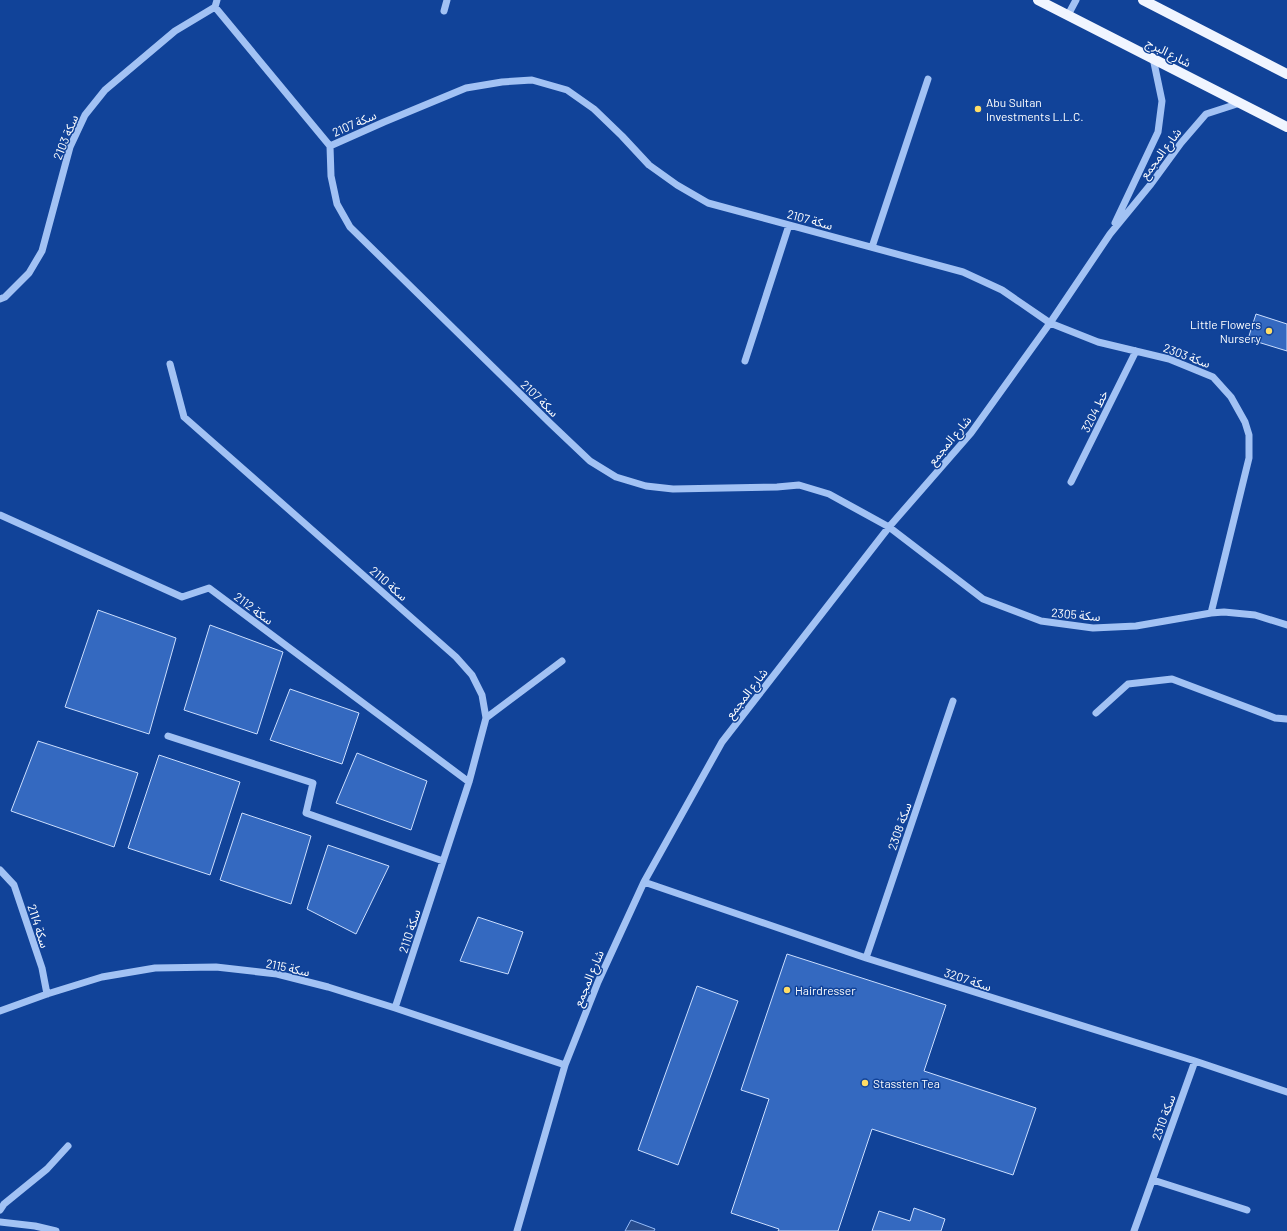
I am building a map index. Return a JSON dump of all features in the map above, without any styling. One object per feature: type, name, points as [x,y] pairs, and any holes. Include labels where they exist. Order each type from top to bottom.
[{"type":"main road","points":[[1142,0],[1151,3],[1287,74]]},
{"type":"main road","name":"شارع البرج","points":[[1043,1],[1287,127]]},
{"type":"street","points":[[444,11],[447,0]]},
{"type":"street","points":[[1068,15],[1076,0]]},
{"type":"street","points":[[216,3],[330,146]]},
{"type":"street","name":"سكة 2103","points":[[0,299],[5,297],[29,273],[42,251],[70,147],[85,115],[105,90],[175,31],[216,3]]},
{"type":"street","name":"شارع المجمع","points":[[1110,234],[1158,132],[1162,102],[1153,58]]},
{"type":"street","points":[[872,247],[928,79]]},
{"type":"street","name":"سكة 2107","points":[[889,527],[829,494],[799,485],[777,487],[673,489],[646,486],[616,478],[590,461],[550,424],[350,227],[337,204],[331,176],[330,146],[466,88],[502,82],[532,80],[567,90],[594,109],[649,165],[676,185],[708,203],[963,272],[1002,290],[1050,323]]},
{"type":"street","name":"شارع المجمع","points":[[517,1231],[565,1065],[598,982],[644,882],[722,742],[889,527],[971,433],[1050,323],[1110,234],[1151,184],[1181,143],[1206,114],[1240,103]]},
{"type":"street","points":[[744,362],[789,225]]},
{"type":"street","name":"سكة 2303","points":[[1050,323],[1098,342],[1169,358],[1213,377],[1231,397],[1245,422],[1249,435],[1249,458],[1211,613]]},
{"type":"street","name":"3204 خط","points":[[1072,482],[1136,351]]},
{"type":"street","name":"سكة 2110","points":[[170,364],[184,418],[456,657],[472,675],[482,695],[486,718],[469,782],[395,1008]]},
{"type":"street","name":"سكة 2112","points":[[0,515],[182,597],[209,588],[469,782]]},
{"type":"street","name":"سكة 2305","points":[[889,527],[984,599],[1041,621],[1093,628],[1136,626],[1224,612],[1255,615],[1287,625]]},
{"type":"street","points":[[486,718],[562,661]]},
{"type":"street","points":[[1096,713],[1128,684],[1172,678],[1275,718],[1287,719]]},
{"type":"street","name":"سكة 2308","points":[[866,958],[952,701]]},
{"type":"street","points":[[168,736],[313,783],[306,813],[443,861]]},
{"type":"street","name":"سكة 2114","points":[[0,870],[14,885],[42,968],[47,994]]},
{"type":"street","name":"سكة 3207","points":[[644,882],[866,958],[1195,1061],[1287,1092]]},
{"type":"street","name":"سكة 2115","points":[[0,1011],[102,976],[155,968],[216,967],[277,974],[328,988],[395,1008],[565,1065]]},
{"type":"street","name":"سكة 2310","points":[[1134,1231],[1195,1061]]},
{"type":"street","points":[[0,1210],[4,1204],[47,1169],[68,1146]]},
{"type":"street","points":[[1152,1180],[1247,1210]]},
{"type":"street","points":[[0,1222],[35,1226],[56,1231]]},
{"type":"water","points":[[631,1220],[655,1229],[654,1231],[625,1231]]},
{"type":"building","name":"Little Flowers Nursery","points":[[1256,314],[1287,324],[1287,351],[1248,339]]},
{"type":"building","points":[[98,610],[176,638],[149,734],[65,707]]},
{"type":"building","points":[[210,625],[283,652],[257,734],[184,710]]},
{"type":"building","points":[[290,689],[359,713],[342,764],[270,740]]},
{"type":"building","points":[[38,741],[138,773],[114,847],[11,811]]},
{"type":"building","points":[[357,753],[427,781],[411,830],[336,803]]},
{"type":"building","points":[[159,755],[240,782],[210,875],[128,848]]},
{"type":"building","points":[[242,813],[311,836],[291,904],[220,880]]},
{"type":"building","points":[[328,845],[389,866],[356,934],[307,909]]},
{"type":"building","points":[[478,917],[523,932],[508,974],[460,961]]},
{"type":"building","points":[[787,954],[946,1005],[924,1071],[1036,1108],[1013,1175],[872,1129],[838,1231],[778,1231],[779,1229],[731,1213],[769,1099],[741,1090]]},
{"type":"building","points":[[697,986],[738,1001],[678,1165],[638,1150]]},
{"type":"building","points":[[914,1208],[945,1219],[941,1231],[872,1231],[879,1211],[910,1221]]},
{"type":"place","name":"Abu Sultan Investments L.L.C.","points":[[978,109]]},
{"type":"place","name":"Little Flowers Nursery","points":[[1269,331]]},
{"type":"place","name":"Hairdresser","points":[[787,990]]},
{"type":"place","name":"Stassten Tea","points":[[865,1083]]}]
